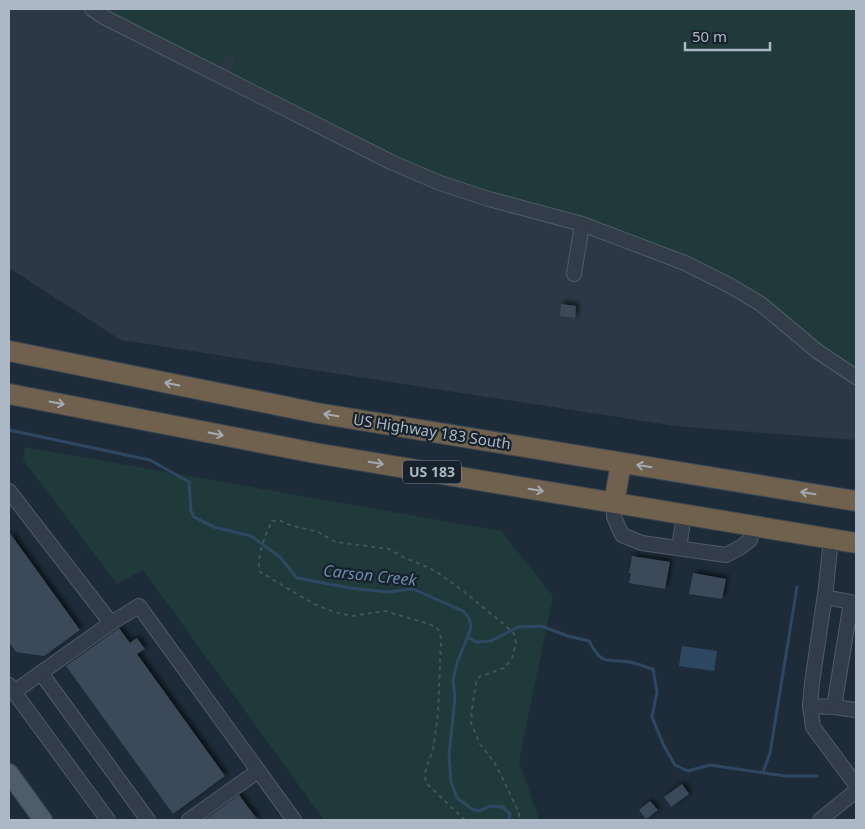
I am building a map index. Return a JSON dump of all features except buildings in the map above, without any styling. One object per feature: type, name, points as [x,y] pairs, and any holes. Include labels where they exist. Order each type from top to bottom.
[{"type":"highway","name":"US Highway 183 South","points":[[9,351],[317,413],[856,501]]},
{"type":"highway","name":"US 183","points":[[9,394],[315,453],[856,543]]},
{"type":"highway","points":[[614,503],[621,463]]},
{"type":"main road","points":[[9,773],[43,820]]},
{"type":"lane","points":[[92,9],[104,17],[391,162],[489,200],[582,224],[685,263],[729,285],[761,304],[817,351],[856,377]]},
{"type":"lane","points":[[574,274],[582,224]]},
{"type":"lane","points":[[9,491],[111,623]]},
{"type":"lane","points":[[614,503],[614,517],[622,535],[642,543],[726,555],[750,540],[753,526]]},
{"type":"lane","points":[[679,548],[684,515]]},
{"type":"lane","points":[[832,539],[810,706],[813,727],[856,785]]},
{"type":"lane","points":[[825,597],[851,602],[834,707]]},
{"type":"lane","points":[[108,820],[12,688],[41,673],[111,623],[139,606],[294,820]]},
{"type":"lane","points":[[41,673],[148,820]]},
{"type":"lane","points":[[810,706],[856,710]]},
{"type":"lane","points":[[188,820],[258,771]]},
{"type":"lane","points":[[820,820],[856,790]]},
{"type":"path","points":[[465,820],[426,782],[425,776],[433,750],[438,713],[440,632],[436,627],[426,623],[385,611],[352,616],[334,612],[314,604],[260,572],[258,565],[260,553],[272,522],[279,520],[290,525],[318,532],[336,542],[389,549],[436,572],[463,591],[514,634],[516,642],[512,659],[504,668],[479,678],[476,683],[471,723],[480,744],[501,775],[519,813],[519,820]]},
{"type":"shaded area","points":[[9,9],[856,9],[856,440],[675,426],[121,340],[9,268]]},
{"type":"green space","points":[[96,9],[856,9],[856,372],[730,281],[441,180],[235,80],[232,70],[236,60],[227,54],[221,64],[210,67]]},
{"type":"green space","points":[[25,447],[501,531],[553,596],[519,761],[539,820],[324,820],[143,570],[117,584],[23,460]]},
{"type":"water","points":[[682,646],[717,651],[714,671],[679,666]]},
{"type":"waterway","name":"Carson Creek","points":[[9,430],[150,460],[189,482],[191,511],[194,517],[214,527],[251,536],[280,557],[297,578],[350,588],[387,592],[413,589],[463,611],[469,618],[471,628],[457,663],[453,680],[455,696],[449,756],[451,782],[457,798],[472,809],[479,811],[491,806],[503,807],[510,814],[509,820]]},
{"type":"waterway","points":[[763,772],[770,753],[797,587]]},
{"type":"waterway","points":[[468,637],[476,642],[491,641],[518,627],[541,626],[589,641],[598,655],[605,660],[630,662],[653,669],[657,692],[652,717],[664,746],[675,765],[688,771],[710,765],[785,776],[817,776]]}]
